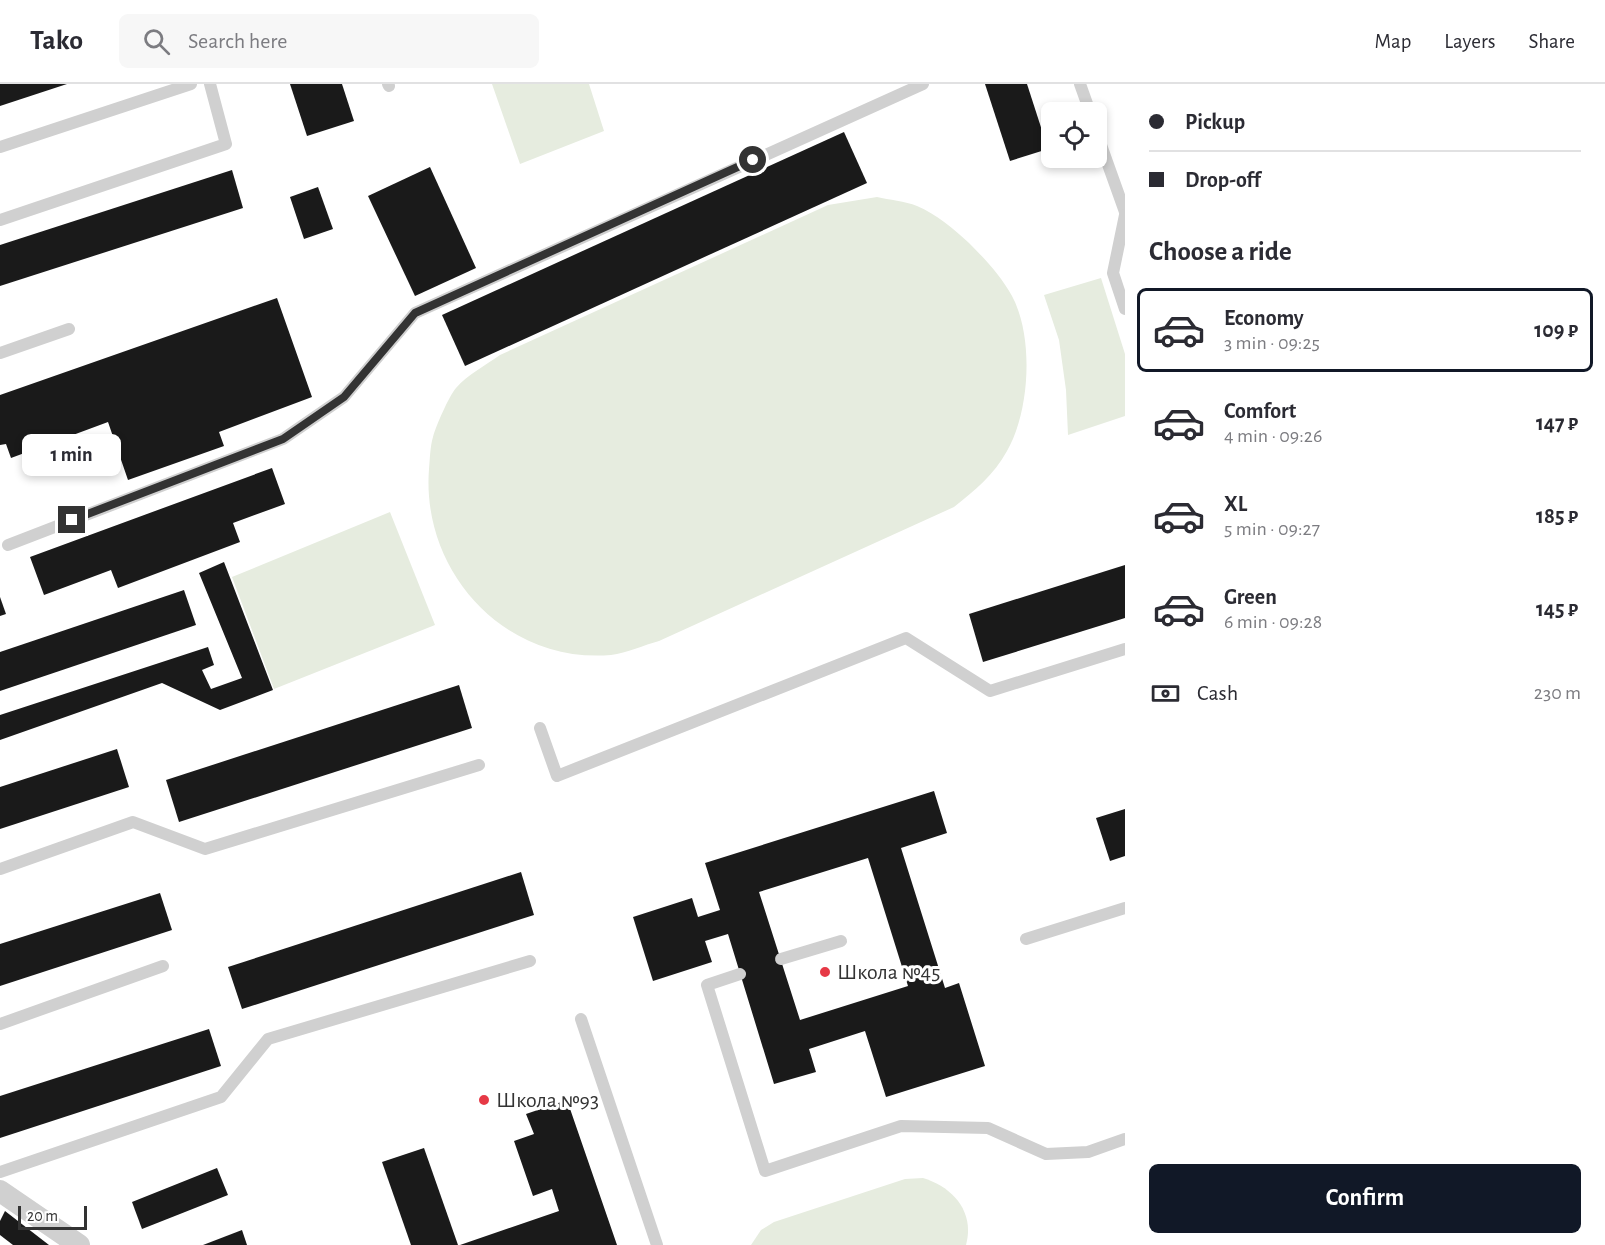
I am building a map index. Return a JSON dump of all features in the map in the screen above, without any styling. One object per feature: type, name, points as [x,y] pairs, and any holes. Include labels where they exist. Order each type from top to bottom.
[{"type":"street","points":[[0,1191],[79,1245]]},
{"type":"lane","points":[[0,147],[191,84]]},
{"type":"lane","points":[[0,220],[226,144],[210,84]]},
{"type":"lane","points":[[8,544],[283,439],[344,397],[415,313],[923,84]]},
{"type":"lane","points":[[1080,84],[1086,102]]},
{"type":"lane","points":[[1107,162],[1125,213],[1113,273],[1125,309]]},
{"type":"lane","points":[[0,353],[69,329]]},
{"type":"lane","points":[[540,728],[557,776],[906,638],[990,691],[1125,649]]},
{"type":"lane","points":[[0,869],[133,822],[205,849],[479,765]]},
{"type":"lane","points":[[1026,939],[1125,908]]},
{"type":"lane","points":[[781,960],[841,941]]},
{"type":"lane","points":[[0,1172],[221,1097],[268,1038],[530,961]]},
{"type":"lane","points":[[0,1024],[163,966]]},
{"type":"lane","points":[[740,974],[707,985],[765,1171],[902,1126],[988,1128],[1046,1154],[1088,1152],[1125,1139]]},
{"type":"lane","points":[[581,1019],[657,1245]]},
{"type":"shaded area","points":[[492,84],[589,84],[604,131],[520,164]]},
{"type":"shaded area","points":[[877,197],[917,206],[951,227],[998,275],[1012,296],[1019,313],[1026,353],[1021,416],[1007,451],[984,482],[954,507],[659,641],[623,653],[572,654],[537,644],[505,627],[477,604],[455,575],[439,543],[430,507],[429,469],[432,441],[446,404],[460,383],[500,355],[828,205]]},
{"type":"shaded area","points":[[1101,278],[1125,354],[1125,416],[1068,435],[1066,390],[1059,340],[1044,295]]},
{"type":"shaded area","points":[[390,512],[435,625],[274,689],[232,577]]},
{"type":"shaded area","points":[[923,1178],[944,1188],[959,1202],[967,1222],[966,1245],[751,1245],[761,1230],[774,1222],[905,1179]]},
{"type":"building","points":[[0,84],[67,84],[0,106]]},
{"type":"building","points":[[290,84],[342,84],[354,121],[307,136]]},
{"type":"building","points":[[985,84],[1027,84],[1041,127],[1041,151],[1010,161]]},
{"type":"building","points":[[844,132],[867,183],[465,366],[442,315]]},
{"type":"building","points":[[430,167],[476,268],[415,296],[368,196]]},
{"type":"building","points":[[232,170],[243,208],[0,286],[0,245]]},
{"type":"building","points":[[318,187],[333,229],[304,239],[290,197]]},
{"type":"building","points":[[277,298],[312,397],[219,432],[224,446],[128,480],[108,422],[11,458],[6,444],[0,445],[0,395]]},
{"type":"building","points":[[272,468],[285,504],[233,523],[240,542],[118,588],[111,570],[44,595],[30,557]]},
{"type":"building","points":[[224,562],[273,690],[220,710],[162,683],[0,740],[0,715],[208,647],[214,665],[202,670],[211,689],[242,678],[199,573]]},
{"type":"building","points":[[1125,565],[1125,618],[983,662],[969,614]]},
{"type":"building","points":[[184,590],[196,625],[0,691],[0,652]]},
{"type":"building","points":[[0,597],[6,614],[0,616]]},
{"type":"building","points":[[459,685],[472,728],[179,822],[166,780]]},
{"type":"building","points":[[117,749],[129,787],[0,829],[0,787]]},
{"type":"building","points":[[934,791],[947,833],[901,848],[945,988],[959,983],[985,1066],[886,1097],[865,1031],[809,1049],[816,1072],[774,1084],[728,934],[705,941],[712,962],[653,981],[633,917],[692,898],[698,917],[720,910],[705,863]],"holes":[[[868,858],[908,986],[800,1020],[759,892]]]},
{"type":"building","points":[[1125,809],[1125,856],[1110,861],[1096,818]]},
{"type":"building","points":[[521,872],[534,915],[242,1009],[228,967]]},
{"type":"building","points":[[160,893],[172,930],[0,986],[0,944]]},
{"type":"building","points":[[209,1029],[221,1066],[0,1138],[0,1096]]},
{"type":"building","points":[[567,1100],[617,1245],[460,1245],[559,1211],[552,1189],[533,1196],[514,1141],[534,1134],[526,1114]]},
{"type":"building","points":[[424,1148],[458,1245],[411,1245],[382,1162]]},
{"type":"building","points":[[217,1168],[228,1195],[142,1229],[132,1202]]},
{"type":"building","points":[[5,1211],[49,1245],[13,1245],[0,1235],[0,1221]]},
{"type":"building","points":[[242,1230],[247,1245],[203,1245]]},
{"type":"place","name":"Школа №45","points":[[825,972]]},
{"type":"place","name":"Школа №93","points":[[484,1100]]},
{"type":"route","points":[[72,520],[283,439],[344,397],[415,313],[753,160]]}]
